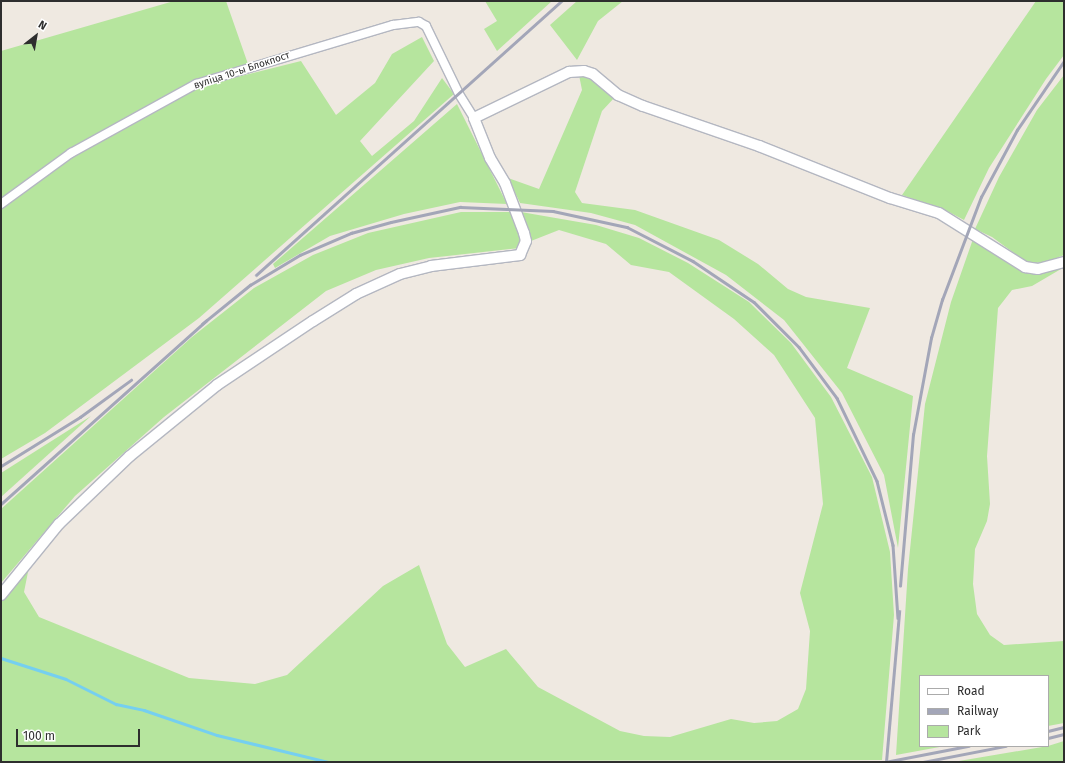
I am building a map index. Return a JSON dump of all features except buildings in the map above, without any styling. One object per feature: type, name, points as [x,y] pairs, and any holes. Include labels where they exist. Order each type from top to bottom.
[{"type":"street","name":"вуліца 10-ы Блокпост","points":[[1,204],[71,153],[196,84],[355,35],[419,22],[426,26],[432,36],[452,80],[474,118]]},
{"type":"street","points":[[1,595],[59,524],[130,456],[217,385],[313,321],[356,294],[400,274],[431,266],[520,255],[526,241],[524,233],[505,184],[490,158],[474,118],[569,72],[584,70],[593,74],[618,95],[643,106],[759,146],[890,198],[939,213],[1025,267],[1038,269],[1064,262]]},
{"type":"green space","points":[[174,1],[226,1],[248,64],[229,69],[233,78],[301,61],[336,115],[375,83],[392,54],[422,37],[434,61],[360,141],[372,156],[414,121],[442,78],[454,94],[199,318],[45,433],[1,459],[1,51]]},
{"type":"green space","points":[[485,1],[552,1],[497,51],[484,29],[497,21]]},
{"type":"green space","points":[[577,1],[623,1],[598,21],[577,60],[550,25]]},
{"type":"green space","points":[[1036,1],[1064,1],[1064,55],[1046,79],[989,168],[964,220],[947,211],[902,195]]},
{"type":"green space","points":[[579,75],[597,80],[615,97],[602,111],[575,192],[582,203],[635,210],[719,240],[758,264],[788,289],[806,297],[870,308],[847,368],[913,396],[898,548],[884,475],[842,393],[784,320],[726,275],[635,225],[591,213],[520,203],[508,178],[539,189],[582,90]]},
{"type":"green space","points":[[1064,75],[1064,255],[1049,261],[1029,264],[992,237],[975,229],[999,177],[1037,110]]},
{"type":"green space","points":[[457,104],[507,204],[460,202],[404,214],[330,236],[275,268],[273,264]]},
{"type":"green space","points":[[461,212],[511,212],[523,238],[520,248],[429,258],[376,270],[326,291],[164,417],[75,496],[1,583],[1,509],[192,337],[254,288],[313,255],[368,233]]},
{"type":"green space","points":[[521,212],[596,225],[639,238],[688,263],[749,302],[791,343],[831,397],[872,477],[890,552],[894,615],[882,760],[1,762],[1,602],[29,567],[24,592],[39,617],[189,678],[255,684],[287,675],[383,586],[419,565],[447,644],[465,667],[506,649],[538,687],[620,731],[644,736],[670,737],[731,719],[754,723],[777,721],[798,709],[806,689],[810,631],[800,593],[823,504],[815,418],[774,355],[734,319],[669,272],[631,265],[606,244],[559,230],[531,241]]},
{"type":"green space","points":[[973,239],[1018,269],[1029,273],[1061,269],[1032,286],[1012,290],[998,308],[987,456],[990,504],[987,521],[975,549],[973,584],[977,614],[990,635],[1004,645],[1064,641],[1064,723],[1049,726],[1049,675],[919,675],[919,747],[940,747],[896,755],[908,569],[925,404],[951,302]]},
{"type":"green space","points":[[91,416],[1,497],[1,473]]},
{"type":"green space","points":[[1064,741],[1064,762],[953,762],[1049,747],[1049,746]]},
{"type":"waterway","points":[[1,658],[66,679],[116,704],[144,710],[217,735],[329,762]]},
{"type":"railway","points":[[256,275],[561,1]]},
{"type":"railway","points":[[900,586],[913,435],[931,338],[942,300],[981,197],[1017,130],[1064,61]]},
{"type":"railway","points":[[202,324],[250,285],[300,255],[351,233],[391,222],[460,207],[553,211],[627,227],[693,261],[754,302],[799,347],[837,398],[877,481],[893,545],[898,618]]},
{"type":"railway","points":[[1,504],[206,321]]},
{"type":"railway","points":[[1,466],[80,417],[131,380]]},
{"type":"railway","points":[[886,762],[899,612]]},
{"type":"railway","points":[[1049,731],[1064,727]]},
{"type":"railway","points":[[1049,738],[1064,734]]},
{"type":"railway","points":[[885,762],[963,747]]},
{"type":"railway","points":[[923,762],[1000,747]]}]
